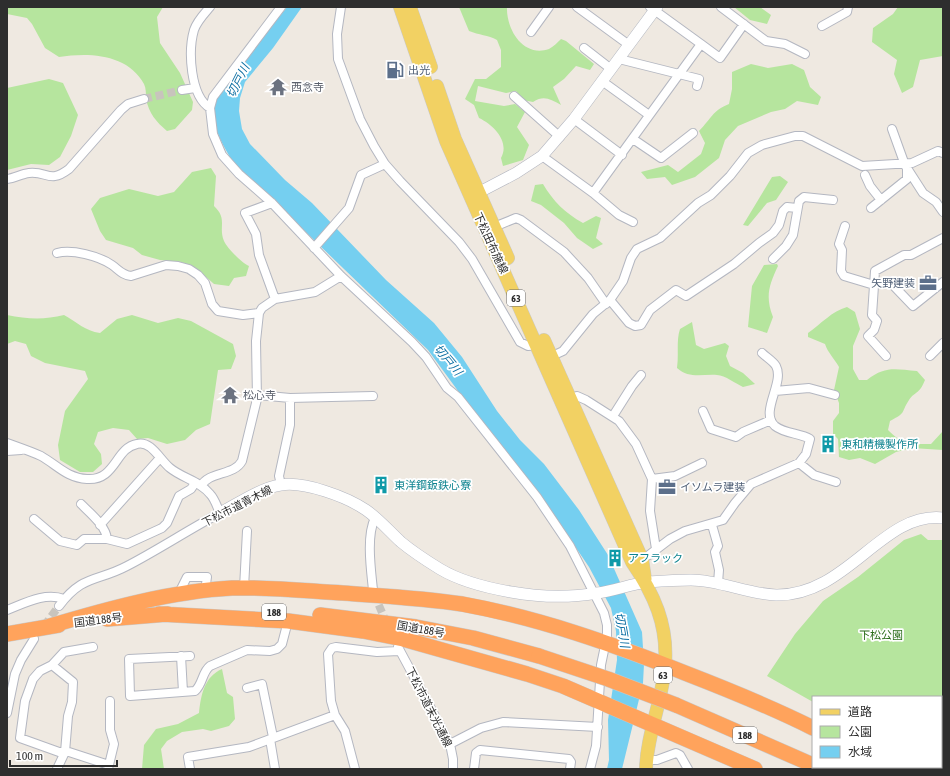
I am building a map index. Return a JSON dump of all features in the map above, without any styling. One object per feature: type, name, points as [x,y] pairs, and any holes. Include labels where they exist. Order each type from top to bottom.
[{"type":"highway","points":[[50,626],[91,614],[178,595],[244,588],[390,596],[460,604],[506,613],[607,643],[750,699],[812,728]]},
{"type":"highway","name":"国道188号","points":[[7,634],[50,626],[159,614],[233,611],[320,615],[416,627],[473,638],[538,656],[608,679],[676,705],[812,765]]},
{"type":"highway","points":[[159,614],[288,621],[363,631],[403,639],[527,674],[601,701],[755,769]]},
{"type":"main road","name":"下松田布施線","points":[[400,7],[446,141],[474,195],[494,227],[547,358],[646,582],[656,601],[663,626],[665,665],[652,724],[646,765]]},
{"type":"main road","name":"下松田布施線","points":[[410,7],[474,195],[537,345],[547,358]]},
{"type":"street","points":[[210,7],[199,20],[194,29],[192,43],[192,77],[195,88],[204,105],[210,108]]},
{"type":"street","points":[[281,7],[212,97],[210,108],[213,134],[222,155],[239,174],[272,203],[315,246],[341,276],[426,357],[447,388],[458,397],[537,497],[570,546],[596,594],[608,625],[598,727],[590,769]]},
{"type":"street","points":[[341,7],[337,34],[338,59],[360,119],[385,164],[460,242],[520,342],[528,346],[537,345]]},
{"type":"street","points":[[532,32],[549,7]]},
{"type":"street","points":[[577,7],[629,45]]},
{"type":"street","points":[[721,7],[766,40],[785,44],[805,54]]},
{"type":"street","points":[[822,26],[847,12],[848,7]]},
{"type":"street","points":[[474,195],[516,173],[542,156],[574,120],[629,45],[653,8],[720,58],[744,24]]},
{"type":"street","points":[[593,193],[701,44]]},
{"type":"street","points":[[584,48],[611,69]]},
{"type":"street","points":[[619,59],[699,80],[697,86]]},
{"type":"street","points":[[602,82],[649,115]]},
{"type":"street","points":[[182,90],[195,88]]},
{"type":"street","points":[[514,96],[560,137]]},
{"type":"street","points":[[7,179],[31,173],[52,177],[60,175],[69,169],[124,107],[136,100],[144,99]]},
{"type":"street","points":[[574,120],[622,155]]},
{"type":"street","points":[[892,129],[906,166],[923,193],[936,202],[943,212]]},
{"type":"street","points":[[633,139],[661,158],[693,134]]},
{"type":"street","points":[[547,358],[563,351],[593,314],[608,302],[623,281],[631,258],[637,249],[655,242],[669,231],[688,211],[711,194],[730,176],[748,153],[762,145],[795,136],[803,136],[862,166],[906,166],[938,151],[943,153]]},
{"type":"street","points":[[542,156],[593,193],[618,215],[633,222]]},
{"type":"street","points":[[315,246],[337,224],[349,208],[361,175],[385,164]]},
{"type":"street","points":[[871,208],[907,180],[906,166]]},
{"type":"street","points":[[865,175],[870,186],[881,200]]},
{"type":"street","points":[[773,259],[786,246],[793,235],[799,201],[804,197],[833,200]]},
{"type":"street","points":[[272,203],[245,213],[256,234],[259,255],[275,299]]},
{"type":"street","points":[[494,227],[516,218],[521,220],[564,252],[608,302],[629,323],[635,326],[641,324],[650,310],[676,290],[686,296],[734,264],[759,242],[773,233],[779,225],[783,211],[787,207],[797,208]]},
{"type":"street","points":[[846,226],[839,244],[842,250],[841,271],[844,276],[874,285]]},
{"type":"street","points":[[886,356],[868,336],[874,330],[877,321],[872,315],[875,271],[904,255],[911,255],[943,238]]},
{"type":"street","points":[[57,253],[73,251],[112,265],[125,275],[131,276],[166,265],[178,266],[198,275],[205,283],[215,309],[218,311],[243,315],[259,313]]},
{"type":"street","points":[[34,519],[47,532],[65,543],[77,545],[84,539],[107,540],[127,544],[162,528],[167,523],[179,496],[207,479],[240,465],[258,395],[256,341],[259,313],[262,308],[275,299],[315,292],[341,276]]},
{"type":"street","points":[[888,281],[913,306],[942,286]]},
{"type":"street","points":[[930,356],[943,343]]},
{"type":"street","points":[[637,560],[685,531],[723,520],[735,502],[751,484],[799,463],[806,454],[810,439],[805,436],[782,430],[771,420],[770,415],[778,371],[776,365],[762,353]]},
{"type":"street","points":[[612,416],[632,386],[642,375]]},
{"type":"street","points":[[775,392],[809,388],[835,395]]},
{"type":"street","points":[[258,395],[290,398],[373,396]]},
{"type":"street","points":[[566,400],[577,396],[612,416],[626,429],[636,444],[652,478],[650,511],[656,549]]},
{"type":"street","points":[[281,485],[280,476],[290,425],[290,398]]},
{"type":"street","points":[[703,411],[711,429],[736,437],[743,432],[771,420]]},
{"type":"street","points":[[7,443],[26,450],[48,461],[64,473],[87,479],[100,477],[112,469],[123,453],[137,443],[146,444],[170,468],[198,484],[211,495],[220,513]]},
{"type":"street","points":[[7,451],[26,450]]},
{"type":"street","points":[[100,525],[160,458]]},
{"type":"street","points":[[652,478],[675,476],[702,463]]},
{"type":"street","points":[[799,463],[814,475],[836,482]]},
{"type":"street","name":"下松市道青木線","points":[[7,610],[47,597],[57,596],[62,602],[76,587],[89,579],[124,567],[260,492],[281,485],[307,485],[359,506],[404,544],[424,559],[443,570],[481,585],[510,592],[534,595],[563,596],[596,594],[646,582],[692,580],[718,583],[758,593],[777,595],[799,592],[822,584],[849,567],[889,535],[910,522],[934,517],[943,518]]},
{"type":"street","points":[[80,504],[100,525],[106,535],[107,540]]},
{"type":"street","points":[[373,590],[370,554],[371,525],[375,518]]},
{"type":"street","points":[[712,524],[718,546],[715,552],[719,570],[718,583]]},
{"type":"street","points":[[244,588],[247,531]]},
{"type":"street","points":[[183,692],[186,656],[129,659],[130,696],[183,692],[195,691],[200,686],[206,669],[210,666],[247,650],[270,651],[277,648],[282,644],[288,621]]},
{"type":"street","points":[[7,713],[15,674],[21,660],[34,639]]},
{"type":"street","points":[[92,647],[64,652],[52,665],[40,671],[33,679],[25,701],[20,738],[59,752],[65,752],[109,767],[114,744],[110,730],[110,701]]},
{"type":"street","name":"下松市道末光通線","points":[[335,715],[330,691],[328,654],[332,648],[377,652],[398,648],[450,744],[453,769]]},
{"type":"street","points":[[52,665],[73,682],[72,702],[68,716],[65,752],[57,769]]},
{"type":"street","points":[[247,688],[262,684],[272,738],[275,769]]},
{"type":"street","points":[[190,769],[188,756],[249,747],[335,715],[345,731],[355,769]]},
{"type":"street","points":[[450,744],[481,728],[502,722],[598,727]]},
{"type":"street","points":[[474,769],[476,753],[480,750],[568,759],[571,762],[570,769]]},
{"type":"street","points":[[646,765],[676,752],[680,755],[688,769]]},
{"type":"green space","points":[[7,7],[163,7],[157,17],[160,43],[180,73],[193,102],[192,110],[175,129],[167,131],[156,121],[151,113],[147,104],[146,89],[144,84],[137,74],[128,66],[107,57],[95,55],[71,55],[59,57],[45,48],[32,24],[27,18],[7,14]]},
{"type":"green space","points":[[459,7],[507,7],[509,24],[518,40],[524,45],[531,49],[540,51],[549,49],[561,39],[566,41],[594,64],[590,70],[576,66],[564,79],[553,87],[561,105],[544,98],[533,102],[523,100],[516,91],[506,93],[478,86],[475,101],[504,106],[515,104],[525,112],[517,127],[529,145],[523,160],[503,166],[501,158],[503,152],[502,140],[490,125],[479,118],[474,105],[465,99],[475,79],[486,79],[501,67],[501,50],[497,40],[469,31]]},
{"type":"green space","points":[[734,7],[760,7],[771,15],[767,24],[750,20]]},
{"type":"green space","points":[[898,7],[943,7],[943,56],[920,60],[913,87],[902,93],[894,74],[897,60],[872,42],[873,28],[893,14]]},
{"type":"green space","points":[[751,64],[768,68],[792,64],[804,70],[810,87],[821,97],[818,105],[797,101],[785,109],[771,112],[738,126],[725,140],[719,158],[695,177],[672,185],[665,177],[647,179],[641,172],[668,165],[678,172],[701,154],[705,143],[699,131],[719,109],[729,104],[732,89],[732,72]]},
{"type":"green space","points":[[49,79],[63,83],[78,115],[71,136],[60,157],[49,165],[31,164],[7,170],[7,88]]},
{"type":"green space","points":[[211,168],[216,176],[214,206],[221,215],[222,236],[228,247],[235,255],[249,266],[246,276],[234,278],[229,286],[214,284],[196,268],[181,262],[160,260],[142,255],[133,248],[106,240],[100,231],[91,209],[100,198],[129,189],[158,196],[174,192],[192,172]]},
{"type":"green space","points":[[780,176],[788,182],[776,200],[767,203],[748,226],[743,225],[772,177]]},
{"type":"green space","points":[[543,184],[560,206],[583,223],[596,216],[601,218],[596,238],[603,244],[593,249],[577,238],[564,223],[541,205],[531,201],[535,185]]},
{"type":"green space","points":[[777,264],[778,266],[772,279],[769,291],[769,303],[773,317],[767,333],[748,327],[752,286],[764,265]]},
{"type":"green space","points":[[847,307],[855,312],[860,329],[853,346],[853,369],[859,380],[867,380],[879,372],[896,369],[917,371],[925,380],[919,391],[911,397],[901,414],[890,421],[888,430],[903,441],[918,444],[931,444],[943,431],[943,450],[912,448],[896,452],[875,464],[860,458],[849,460],[839,457],[838,439],[833,434],[833,421],[839,413],[839,403],[834,390],[839,367],[825,344],[808,337],[808,333],[831,315]]},
{"type":"green space","points":[[7,315],[49,318],[64,315],[85,328],[100,333],[117,319],[132,315],[158,323],[178,318],[191,321],[233,344],[236,356],[231,369],[218,370],[210,424],[196,430],[185,440],[167,444],[148,438],[137,439],[129,430],[113,428],[98,432],[94,444],[101,454],[102,464],[93,472],[80,472],[60,460],[58,445],[65,411],[88,379],[85,371],[45,363],[31,356],[26,344],[15,341],[7,344]]},
{"type":"green space","points":[[692,322],[696,345],[704,349],[725,343],[729,346],[726,356],[730,366],[743,373],[755,384],[743,387],[720,375],[691,375],[686,374],[677,368],[678,338],[680,329]]},
{"type":"green space","name":"下松公園","points":[[921,534],[928,540],[943,540],[943,769],[922,768],[942,768],[942,696],[812,696],[812,701],[767,676],[795,634],[823,601],[858,577],[904,540]]},
{"type":"green space","points":[[222,669],[227,693],[233,697],[235,719],[229,726],[211,731],[203,729],[182,732],[167,741],[161,749],[164,769],[142,769],[144,745],[156,729],[178,724],[199,713],[204,687],[216,672]]},
{"type":"water","name":"切戸川","points":[[287,7],[302,7],[273,48],[245,82],[240,98],[239,111],[242,129],[250,144],[285,180],[312,203],[386,280],[434,323],[462,357],[497,411],[520,440],[544,464],[579,510],[608,555],[642,632],[644,664],[643,683],[622,769],[607,769],[609,760],[608,720],[617,660],[616,631],[611,608],[589,567],[534,486],[494,440],[428,350],[233,162],[218,133],[213,117],[213,110],[217,98],[223,88]]},
{"type":"tunnel","points":[[144,99],[182,90]]},
{"type":"tunnel","points":[[374,594],[387,624]]},
{"type":"tunnel","points":[[44,626],[59,606]]},
{"type":"place","name":"出光","points":[[395,70]]},
{"type":"place","name":"西念寺","points":[[278,87]]},
{"type":"place","name":"矢野建装","points":[[928,283]]},
{"type":"place","name":"松心寺","points":[[230,395]]},
{"type":"place","name":"東和精機製作所","points":[[828,444]]},
{"type":"place","name":"東洋鋼鈑鉄心寮","points":[[381,485]]},
{"type":"place","name":"イソムラ建装","points":[[667,487]]},
{"type":"place","name":"アフラック","points":[[615,558]]}]
